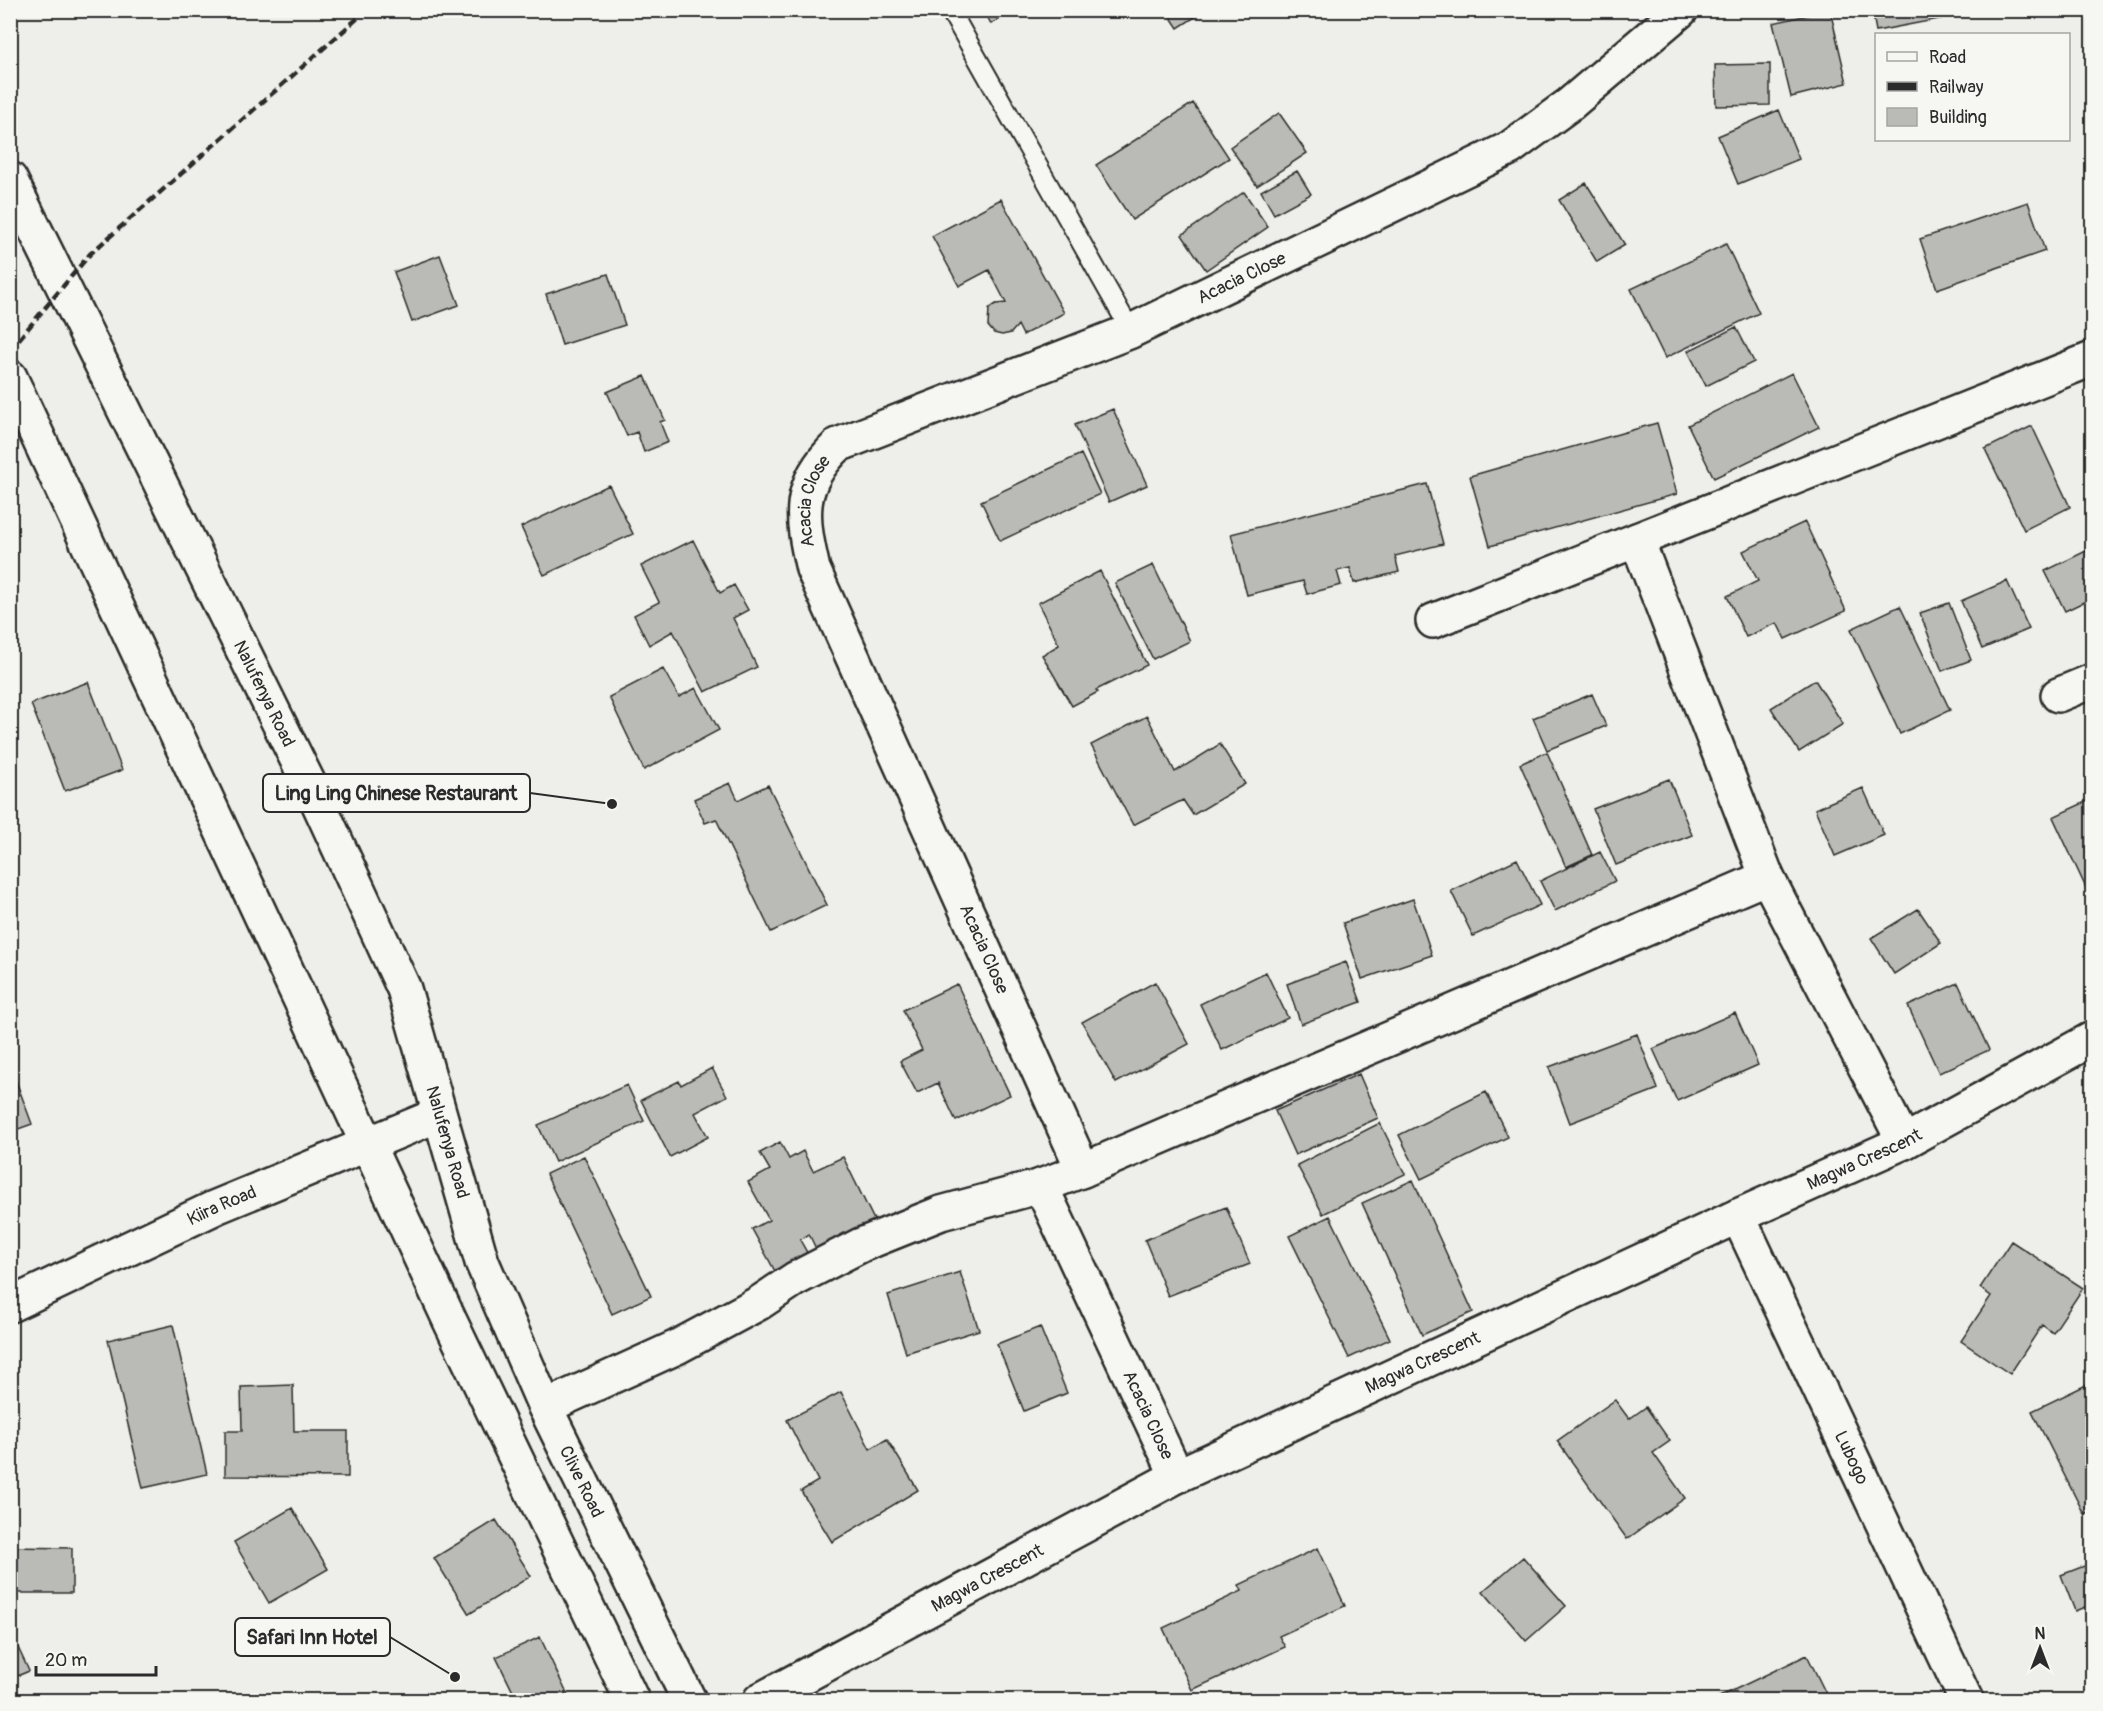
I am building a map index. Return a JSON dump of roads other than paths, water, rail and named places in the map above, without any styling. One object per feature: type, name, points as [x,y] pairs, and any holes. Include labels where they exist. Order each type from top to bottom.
[{"type":"street","name":"Acacia Close","points":[[1083,1170],[813,569],[803,526],[805,496],[820,462],[838,445],[1131,331],[1510,148],[1570,104],[1681,10]]},
{"type":"street","name":"Nalufenya Road","points":[[10,179],[317,800],[399,978],[482,1262]]},
{"type":"street","points":[[1433,621],[2092,359]]},
{"type":"street","points":[[10,376],[450,1322],[632,1701]]},
{"type":"street","points":[[1637,540],[1767,877],[1904,1142]]},
{"type":"street","points":[[2058,695],[2092,681]]},
{"type":"street","points":[[545,1407],[677,1347],[759,1303],[795,1279],[861,1245],[941,1213],[1041,1186],[1083,1170],[1767,877]]},
{"type":"street","name":"Magwa Crescent","points":[[760,1701],[1177,1476],[1738,1216],[1904,1142],[2092,1039]]},
{"type":"street","name":"Kiira Road","points":[[10,1305],[216,1207],[438,1115]]},
{"type":"street","name":"Acacia Close","points":[[1041,1186],[1177,1476]]},
{"type":"street","name":"Lubogo","points":[[1738,1216],[1966,1701]]},
{"type":"street","name":"Clive Road","points":[[482,1262],[545,1407],[689,1701]]},
{"type":"lane","points":[[950,10],[1131,331]]},
{"type":"railway","points":[[10,350],[90,254],[367,10]]},
{"type":"place","name":"Ling Ling Chinese Restaurant","points":[[612,804]]},
{"type":"place","name":"Safari Inn Hotel","points":[[455,1677]]}]
